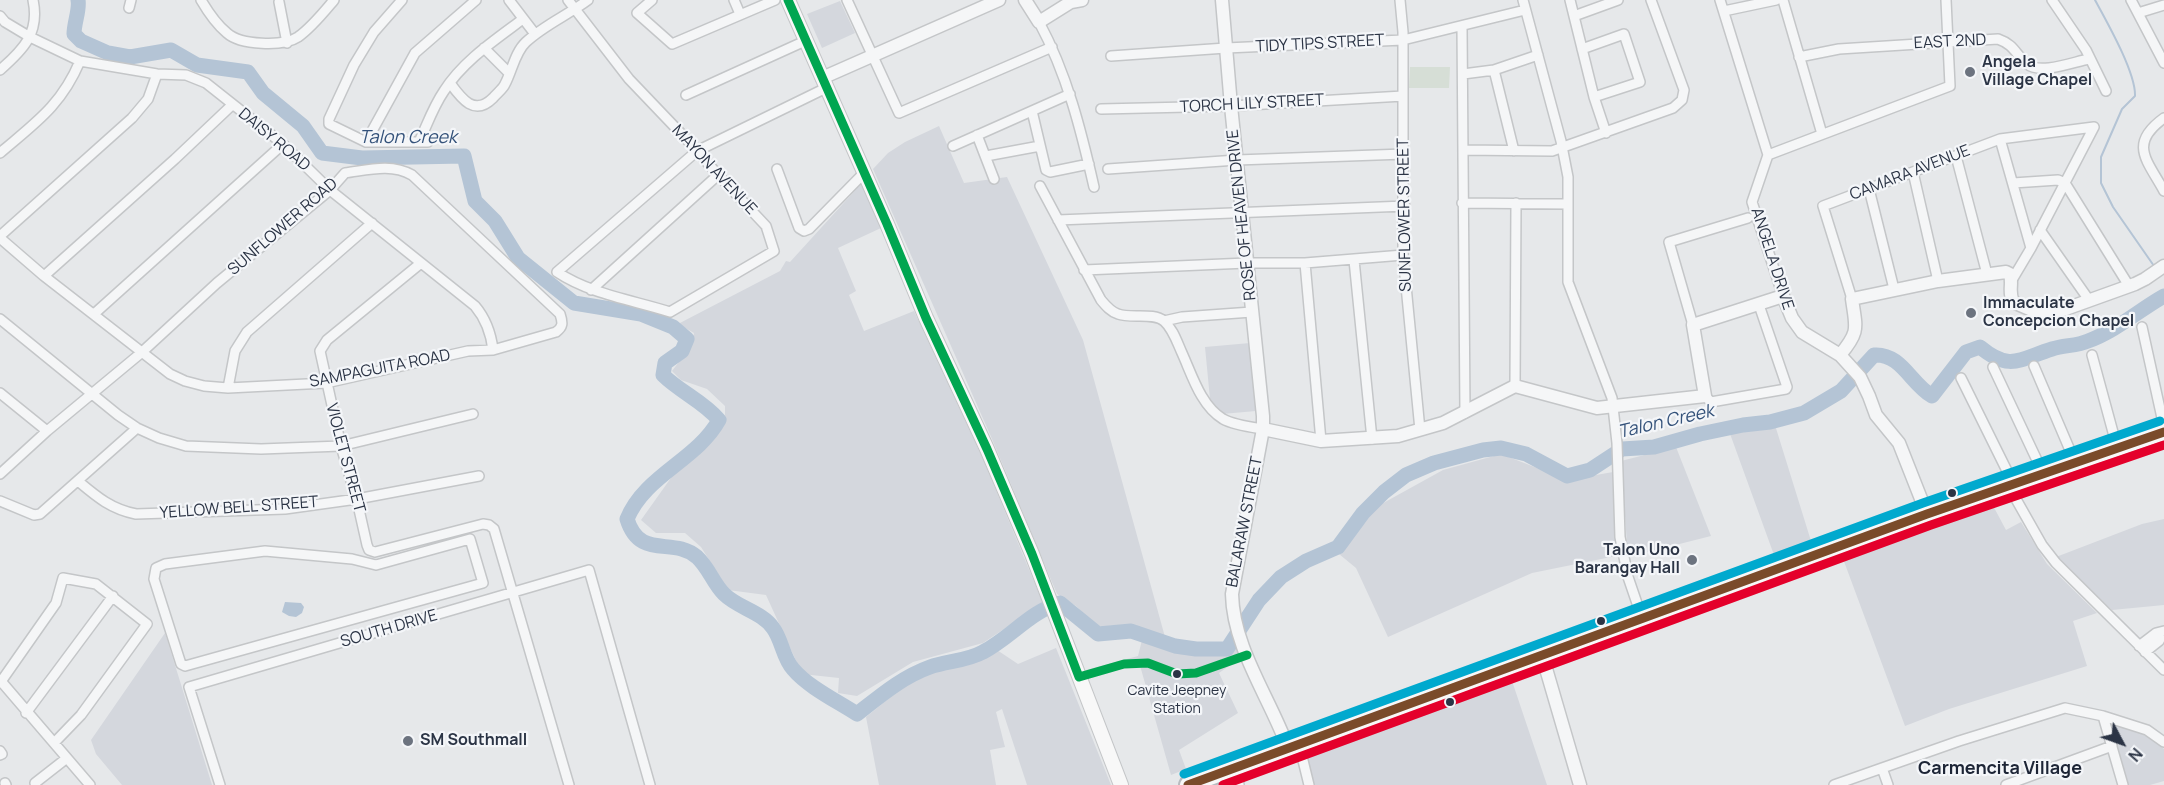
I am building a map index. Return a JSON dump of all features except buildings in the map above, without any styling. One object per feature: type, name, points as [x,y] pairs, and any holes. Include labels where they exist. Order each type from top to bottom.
[{"type":"highway","points":[[1188,785],[1927,514],[2164,432]]},
{"type":"main road","points":[[788,0],[926,318],[993,464],[1052,605],[1121,785]]},
{"type":"street","points":[[0,70],[17,55],[30,38],[36,17],[33,0]]},
{"type":"street","points":[[201,0],[209,14],[228,35],[257,43],[287,43],[298,37],[334,0]]},
{"type":"street","points":[[402,0],[374,32],[354,65],[329,119],[329,124],[366,142],[423,142],[442,93],[450,83],[484,48],[523,19]]},
{"type":"street","points":[[366,142],[415,53],[476,0]]},
{"type":"street","points":[[509,0],[535,34]]},
{"type":"street","name":"MAYON AVENUE","points":[[568,0],[630,79],[766,226],[774,250],[670,312],[591,290]]},
{"type":"street","points":[[450,83],[462,99],[481,106],[489,102],[505,86],[523,44],[588,0]]},
{"type":"street","points":[[651,0],[637,13],[672,44],[775,0]]},
{"type":"street","points":[[734,0],[740,14]]},
{"type":"street","points":[[847,0],[899,113],[1052,47]]},
{"type":"street","points":[[718,175],[591,290],[575,284],[556,272],[697,151],[872,55],[999,0]]},
{"type":"street","points":[[1025,0],[1052,47],[1070,94],[1094,187]]},
{"type":"street","points":[[1039,22],[1071,2],[1082,0]]},
{"type":"street","name":"SUNFLOWER STREET","points":[[1400,0],[1404,96],[1403,255],[1420,430]]},
{"type":"street","points":[[1523,0],[1563,148],[1568,177],[1568,282],[1614,407],[1620,537],[1628,578],[1642,618]]},
{"type":"street","points":[[1570,0],[1594,97],[1606,133]]},
{"type":"street","points":[[1574,16],[1618,0]]},
{"type":"street","points":[[1462,150],[1552,151],[1674,108],[1682,100],[1684,90],[1652,0]]},
{"type":"street","points":[[1720,0],[1768,155],[1950,86],[1946,0]]},
{"type":"street","points":[[1724,11],[1776,0]]},
{"type":"street","points":[[1783,0],[1822,134]]},
{"type":"street","points":[[2052,0],[2086,50],[2106,91]]},
{"type":"street","points":[[2131,0],[2164,63]]},
{"type":"street","points":[[279,1],[287,43]]},
{"type":"street","name":"ROSE OF HEAVEN DRIVE","points":[[1225,1],[1231,106],[1263,429]]},
{"type":"street","points":[[2138,13],[2164,5]]},
{"type":"street","name":"TIDY TIPS STREET","points":[[1111,56],[1403,40],[1525,10]]},
{"type":"street","name":"DAISY ROAD","points":[[0,16],[5,22],[30,38],[80,61],[157,74],[186,75],[206,83],[283,144],[330,190],[475,306],[483,315],[491,336],[493,350]]},
{"type":"street","points":[[1462,27],[1465,413]]},
{"type":"street","points":[[1582,50],[1624,34],[1640,82],[1594,97]]},
{"type":"street","name":"EAST 2ND","points":[[1799,57],[1839,49],[1998,39],[2009,43],[2028,65],[2041,69],[2089,58]]},
{"type":"street","points":[[686,95],[805,41]]},
{"type":"street","points":[[484,48],[509,73]]},
{"type":"street","points":[[1463,74],[1494,70],[1538,55]]},
{"type":"street","points":[[0,153],[53,107],[72,82],[80,61]]},
{"type":"street","points":[[1494,70],[1514,151]]},
{"type":"street","points":[[0,237],[132,118],[148,99],[157,74]]},
{"type":"street","points":[[953,146],[1070,94]]},
{"type":"street","name":"TORCH LILY STREET","points":[[1101,109],[1231,106],[1404,96]]},
{"type":"street","points":[[44,276],[232,105]]},
{"type":"street","points":[[1032,111],[1046,170],[1050,172],[1089,164]]},
{"type":"street","points":[[2164,118],[2150,130],[2144,138],[2142,147],[2164,191]]},
{"type":"street","name":"CAMARA AVENUE","points":[[1840,355],[1855,335],[1856,324],[1852,298],[1823,206],[2000,139],[2094,127],[2065,183]]},
{"type":"street","points":[[977,135],[994,179]]},
{"type":"street","points":[[2000,139],[2031,248]]},
{"type":"street","points":[[94,314],[283,144]]},
{"type":"street","points":[[986,156],[1040,146]]},
{"type":"street","points":[[1108,169],[1237,160],[1404,154]]},
{"type":"street","name":"ANGELA DRIVE","points":[[1768,155],[1752,202],[1792,318],[1802,332],[1840,355],[1857,374],[1876,415],[1899,443],[1927,514]]},
{"type":"street","points":[[1956,156],[1987,274]]},
{"type":"street","name":"SUNFLOWER ROAD","points":[[0,474],[47,431],[141,353],[217,284],[330,190],[345,172],[388,167],[403,170],[412,175],[560,315],[561,328],[556,332]]},
{"type":"street","points":[[777,169],[799,228],[804,231],[809,229],[864,173]]},
{"type":"street","points":[[1913,172],[1938,281]]},
{"type":"street","points":[[2013,183],[2058,180],[2065,183],[2132,285]]},
{"type":"street","points":[[2065,183],[2012,280],[2009,293],[2013,302],[2046,316],[2132,285],[2164,266]]},
{"type":"street","points":[[1040,186],[1084,270],[1109,310],[1120,315],[1158,318],[1164,321],[1174,335],[1203,398],[1221,418],[1230,422],[1321,441],[1372,439],[1398,436],[1420,430],[1465,413],[1515,386],[1597,408],[1705,396]]},
{"type":"street","points":[[1869,189],[1894,289]]},
{"type":"street","points":[[1462,203],[1568,204]]},
{"type":"street","points":[[1515,386],[1516,203]]},
{"type":"street","points":[[1058,220],[1404,206]]},
{"type":"street","points":[[1748,218],[1669,242],[1693,325],[1705,396],[1711,402],[1787,387],[1759,304]]},
{"type":"street","points":[[228,388],[235,351],[247,332],[372,223]]},
{"type":"street","points":[[2040,230],[2089,300]]},
{"type":"street","name":"SAMPAGUITA ROAD","points":[[0,237],[44,276],[141,353],[170,374],[184,381],[204,386],[228,388],[326,383],[468,351],[493,350],[556,332]]},
{"type":"street","points":[[1084,270],[1246,263],[1305,263],[1403,255]]},
{"type":"street","points":[[1354,260],[1372,439]]},
{"type":"street","name":"VIOLET STREET","points":[[422,263],[323,345],[320,351],[341,446],[357,499],[367,545],[369,550],[375,552],[483,524],[489,525],[494,529],[513,592]]},
{"type":"street","points":[[1305,263],[1321,441]]},
{"type":"street","points":[[1852,298],[1987,274],[2006,272],[2010,274],[2012,280]]},
{"type":"street","points":[[1693,325],[1783,296]]},
{"type":"street","points":[[1164,321],[1182,317],[1252,312]]},
{"type":"street","points":[[0,319],[137,428],[159,438],[186,446],[250,448],[341,446],[473,414]]},
{"type":"street","points":[[2142,327],[2164,427]]},
{"type":"street","points":[[2092,355],[2117,447]]},
{"type":"street","points":[[2034,366],[2075,462]]},
{"type":"street","points":[[1993,367],[2043,473]]},
{"type":"street","points":[[1961,378],[2042,545],[2056,563],[2164,670]]},
{"type":"street","points":[[0,393],[47,431]]},
{"type":"street","points":[[0,501],[34,515],[40,514],[137,428]]},
{"type":"street","name":"BALARAW STREET","points":[[1263,429],[1232,594],[1235,624],[1243,644],[1293,746]]},
{"type":"street","name":"YELLOW BELL STREET","points":[[78,481],[105,504],[136,514],[285,509],[357,499],[479,476]]},
{"type":"street","points":[[470,540],[483,583],[342,623],[184,666],[181,664],[154,579],[156,568],[165,564],[265,551],[352,559],[376,565],[470,540]]},
{"type":"street","name":"SOUTH DRIVE","points":[[220,785],[189,687],[589,570],[650,785]]},
{"type":"street","points":[[54,743],[81,715],[147,624],[96,584],[63,578],[56,603],[0,682],[90,785]]},
{"type":"street","points":[[513,592],[569,785]]},
{"type":"street","points":[[26,713],[113,596]]},
{"type":"street","points":[[342,623],[347,641]]},
{"type":"street","points":[[2142,649],[2156,633],[2164,632]]},
{"type":"street","points":[[1542,655],[1580,785]]},
{"type":"street","points":[[1834,785],[1959,741],[2065,708],[2103,716],[2147,730],[2164,742]]},
{"type":"street","points":[[2103,716],[2123,785]]},
{"type":"street","points":[[1293,746],[1309,785]]},
{"type":"street","points":[[2006,785],[2112,746]]},
{"type":"street","points":[[35,783],[67,758]]},
{"type":"street","points":[[1237,767],[1239,785]]},
{"type":"street","points":[[1882,768],[1888,785]]},
{"type":"shaded area","points":[[840,1],[855,33],[822,48],[807,14]]},
{"type":"shaded area","points":[[1410,67],[1450,67],[1449,88],[1409,88]]},
{"type":"shaded area","points":[[939,126],[964,183],[1007,177],[1083,340],[1165,637],[1132,624],[1096,627],[1076,606],[1057,594],[992,439],[873,169],[888,153]]},
{"type":"shaded area","points":[[861,184],[881,228],[838,248],[856,291],[849,295],[864,331],[914,311],[983,459],[1043,603],[983,643],[913,662],[857,696],[838,693],[839,678],[802,674],[766,595],[728,590],[701,547],[685,533],[656,533],[641,520],[678,468],[725,424],[725,406],[707,389],[681,380],[672,371],[692,345],[694,333],[678,324],[780,271],[786,261],[790,262]]},
{"type":"shaded area","points":[[1250,343],[1256,411],[1222,414],[1210,399],[1205,347]]},
{"type":"shaded area","points":[[1775,425],[1811,541],[1774,555],[1729,431]]},
{"type":"shaded area","points":[[1676,447],[1711,536],[1628,557],[1621,461]]},
{"type":"shaded area","points":[[1501,454],[1568,480],[1613,472],[1616,556],[1532,573],[1388,637],[1356,568],[1339,554],[1367,512],[1443,470]]},
{"type":"shaded area","points":[[1990,500],[2006,530],[2021,522],[2047,564],[2097,613],[2073,621],[2087,666],[1949,709],[1905,726],[1842,556]]},
{"type":"shaded area","points":[[2164,519],[2164,605],[2112,610],[2056,557],[2142,524]]},
{"type":"shaded area","points":[[165,633],[212,785],[122,785],[96,754],[91,740]]},
{"type":"shaded area","points":[[1143,636],[1172,652],[1226,648],[1237,641],[1243,656],[1219,673],[1238,713],[1179,750],[1186,769],[1171,775],[1139,662],[1089,677],[1086,670],[1138,656]]},
{"type":"shaded area","points":[[994,648],[1018,664],[1056,648],[1111,785],[1027,785],[1002,709],[996,712],[1005,747],[990,750],[996,785],[879,785],[866,717],[900,689],[930,671],[985,657]]},
{"type":"shaded area","points":[[1510,675],[1547,785],[1313,785],[1305,750],[1323,750],[1405,720]]},
{"type":"shaded area","points":[[2106,719],[2139,729],[2164,749],[2164,781],[2150,785],[2127,785]]},
{"type":"water","points":[[285,602],[301,603],[304,607],[302,613],[296,617],[282,612]]},
{"type":"waterway","name":"Talon Creek","points":[[78,0],[74,34],[81,41],[108,53],[130,57],[171,50],[197,65],[248,72],[263,93],[303,126],[322,153],[362,158],[464,156],[475,201],[495,221],[518,258],[574,303],[641,314],[673,327],[687,339],[682,351],[665,363],[663,375],[706,407],[719,420],[698,446],[646,491],[635,504],[627,519],[640,540],[658,546],[678,548],[697,557],[724,594],[768,623],[776,633],[790,665],[799,676],[857,714],[910,676],[930,667],[983,652],[1030,618],[1060,603],[1098,634],[1131,631],[1175,646],[1227,649],[1259,600],[1281,577],[1306,561],[1338,547],[1363,513],[1384,492],[1406,475],[1434,463],[1483,450],[1501,448],[1526,454],[1567,476],[1590,470],[1622,449],[1654,447],[1700,434],[1770,422],[1804,413],[1841,391],[1874,355],[1892,359],[1932,396],[1966,352],[1980,347],[1999,359],[2015,361],[2057,348],[2084,343],[2108,332],[2164,296]]},
{"type":"waterway","points":[[2095,0],[2126,61],[2135,96],[2122,109],[2101,157],[2101,183],[2113,207],[2154,266]]},
{"type":"transit line","points":[[788,0],[926,318],[987,449],[1032,554],[1079,677]]},
{"type":"transit line","points":[[1184,774],[1923,503],[2160,421]]},
{"type":"transit line","points":[[1188,785],[1927,514],[2164,432]]},
{"type":"transit line","points":[[1223,785],[1931,525],[2164,445]]},
{"type":"transit line","points":[[1079,677],[1124,664],[1148,663],[1177,674],[1196,673],[1247,655]]},
{"type":"place","name":"Angela Village Chapel","points":[[1970,72]]},
{"type":"place","name":"Immaculate Concepcion Chapel","points":[[1971,313]]},
{"type":"place","name":"Talon Uno Barangay Hall","points":[[1692,560]]},
{"type":"place","name":"Cavite Jeepney Station","points":[[1177,674]]},
{"type":"place","name":"SM Southmall","points":[[408,741]]},
{"type":"district","name":"Carmencita Village","points":[[2000,769]]}]
